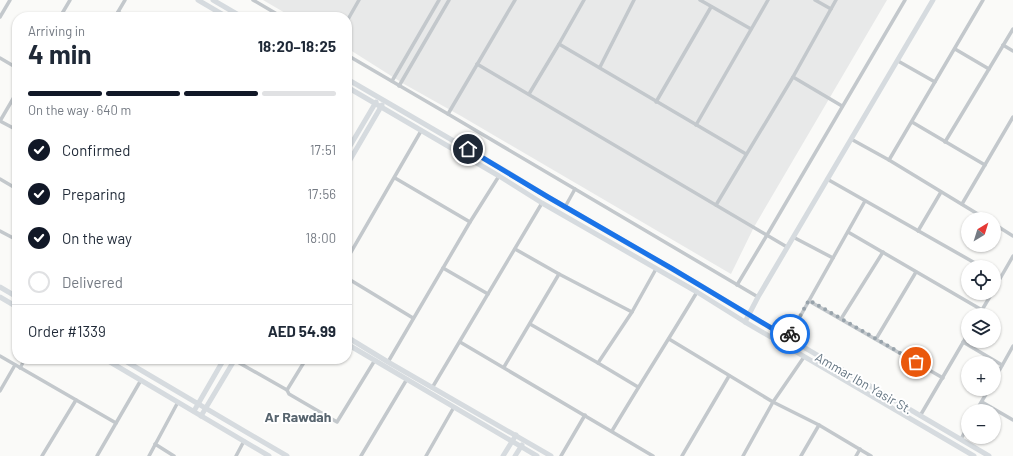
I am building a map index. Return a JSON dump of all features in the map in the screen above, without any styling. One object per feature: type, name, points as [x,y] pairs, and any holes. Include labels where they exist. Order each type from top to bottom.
[{"type":"street","points":[[0,17],[10,0]]},
{"type":"street","points":[[63,12],[70,0]]},
{"type":"street","points":[[118,12],[125,0]]},
{"type":"street","points":[[198,0],[218,12]]},
{"type":"street","points":[[213,0],[233,12]]},
{"type":"street","points":[[253,0],[273,12]]},
{"type":"street","points":[[352,12],[359,0]]},
{"type":"street","points":[[392,81],[439,0]]},
{"type":"street","points":[[399,86],[449,0]]},
{"type":"street","points":[[448,114],[515,0]]},
{"type":"street","points":[[529,94],[584,0]]},
{"type":"street","points":[[600,68],[634,0]]},
{"type":"street","points":[[700,0],[751,29]]},
{"type":"street","points":[[696,124],[768,0]]},
{"type":"street","points":[[815,0],[831,9]]},
{"type":"street","points":[[716,205],[836,0]]},
{"type":"street","points":[[737,285],[905,0]]},
{"type":"street","points":[[745,322],[787,247],[933,0]]},
{"type":"street","points":[[889,160],[983,0]]},
{"type":"street","points":[[656,102],[711,7]]},
{"type":"street","points":[[945,142],[1013,29]]},
{"type":"street","points":[[559,44],[746,154]]},
{"type":"street","points":[[1003,45],[1013,51]]},
{"type":"street","points":[[955,49],[989,69]]},
{"type":"street","points":[[0,58],[12,65]]},
{"type":"street","points":[[352,58],[758,297]]},
{"type":"street","points":[[898,61],[935,82]]},
{"type":"street","points":[[477,64],[787,247]]},
{"type":"street","points":[[792,77],[842,106]]},
{"type":"street","name":"Ammar Ibn Yasir St.","points":[[352,82],[989,456]]},
{"type":"street","name":"Ammar Ibn Yasir St.","points":[[352,90],[974,456]]},
{"type":"street","points":[[352,142],[379,97]]},
{"type":"street","points":[[352,156],[384,100]]},
{"type":"street","points":[[12,101],[0,121],[12,127]]},
{"type":"street","points":[[962,204],[1013,117]]},
{"type":"street","points":[[912,122],[985,165]]},
{"type":"street","points":[[352,251],[422,131]]},
{"type":"street","points":[[851,139],[889,160],[975,212]]},
{"type":"street","points":[[388,362],[470,222],[499,176]]},
{"type":"street","points":[[395,178],[470,222]]},
{"type":"street","points":[[0,179],[12,186]]},
{"type":"street","points":[[827,179],[970,260]]},
{"type":"street","points":[[565,207],[575,189]]},
{"type":"street","points":[[918,231],[941,192]]},
{"type":"street","points":[[788,338],[865,200]]},
{"type":"street","points":[[432,388],[542,203]]},
{"type":"street","points":[[1001,228],[1013,236]]},
{"type":"street","points":[[0,230],[12,237]]},
{"type":"street","points":[[848,232],[979,308]]},
{"type":"street","points":[[793,237],[833,258]]},
{"type":"street","points":[[514,249],[632,312]]},
{"type":"street","points":[[841,319],[883,252]]},
{"type":"street","points":[[1001,276],[1013,256]]},
{"type":"street","points":[[1008,264],[1013,266]]},
{"type":"street","points":[[443,268],[488,294]]},
{"type":"street","points":[[598,363],[632,312],[656,268]]},
{"type":"street","points":[[876,339],[916,272]]},
{"type":"street","points":[[504,367],[559,274]]},
{"type":"street","points":[[352,281],[413,318]]},
{"type":"street","points":[[0,287],[12,294]]},
{"type":"street","points":[[612,431],[697,292]]},
{"type":"street","points":[[0,297],[12,304]]},
{"type":"street","points":[[809,300],[943,378]]},
{"type":"street","points":[[530,324],[638,387]]},
{"type":"street","points":[[669,339],[773,402],[819,425],[871,456]]},
{"type":"street","points":[[352,340],[551,456]]},
{"type":"street","points":[[460,342],[653,456]]},
{"type":"street","points":[[920,416],[961,346]]},
{"type":"street","points":[[973,348],[1002,365],[1013,346]]},
{"type":"street","points":[[352,347],[537,456]]},
{"type":"street","points":[[0,356],[12,363]]},
{"type":"street","points":[[743,456],[773,402],[804,357]]},
{"type":"street","points":[[242,364],[288,390],[289,394],[337,422],[375,360]]},
{"type":"street","points":[[20,368],[22,364]]},
{"type":"street","points":[[114,364],[269,456]]},
{"type":"street","points":[[130,364],[287,456]]},
{"type":"street","points":[[194,411],[222,364]]},
{"type":"street","points":[[201,416],[233,364]]},
{"type":"street","points":[[288,390],[303,364]]},
{"type":"street","points":[[0,391],[15,365],[116,423]]},
{"type":"street","points":[[682,456],[729,376]]},
{"type":"street","points":[[361,456],[407,379]]},
{"type":"street","points":[[97,456],[141,380]]},
{"type":"street","points":[[985,396],[982,402],[1013,420]]},
{"type":"street","points":[[42,456],[76,400]]},
{"type":"street","points":[[149,456],[178,402]]},
{"type":"street","points":[[426,456],[454,407]]},
{"type":"street","points":[[561,456],[585,415]]},
{"type":"street","points":[[801,456],[819,425]]},
{"type":"street","points":[[503,456],[516,435]]},
{"type":"street","points":[[515,456],[525,440]]},
{"type":"street","points":[[236,456],[244,441]]},
{"type":"street","points":[[155,444],[174,456]]},
{"type":"street","points":[[856,456],[860,449]]},
{"type":"shaded area","points":[[263,0],[887,0],[754,227],[731,274],[404,84],[352,51],[352,12],[283,12]]},
{"type":"way so far","points":[[790,334],[809,300],[916,362]]},
{"type":"district","name":"Ar Rawdah","points":[[298,417]]},
{"type":"route","points":[[468,149],[788,338],[790,334]]}]
